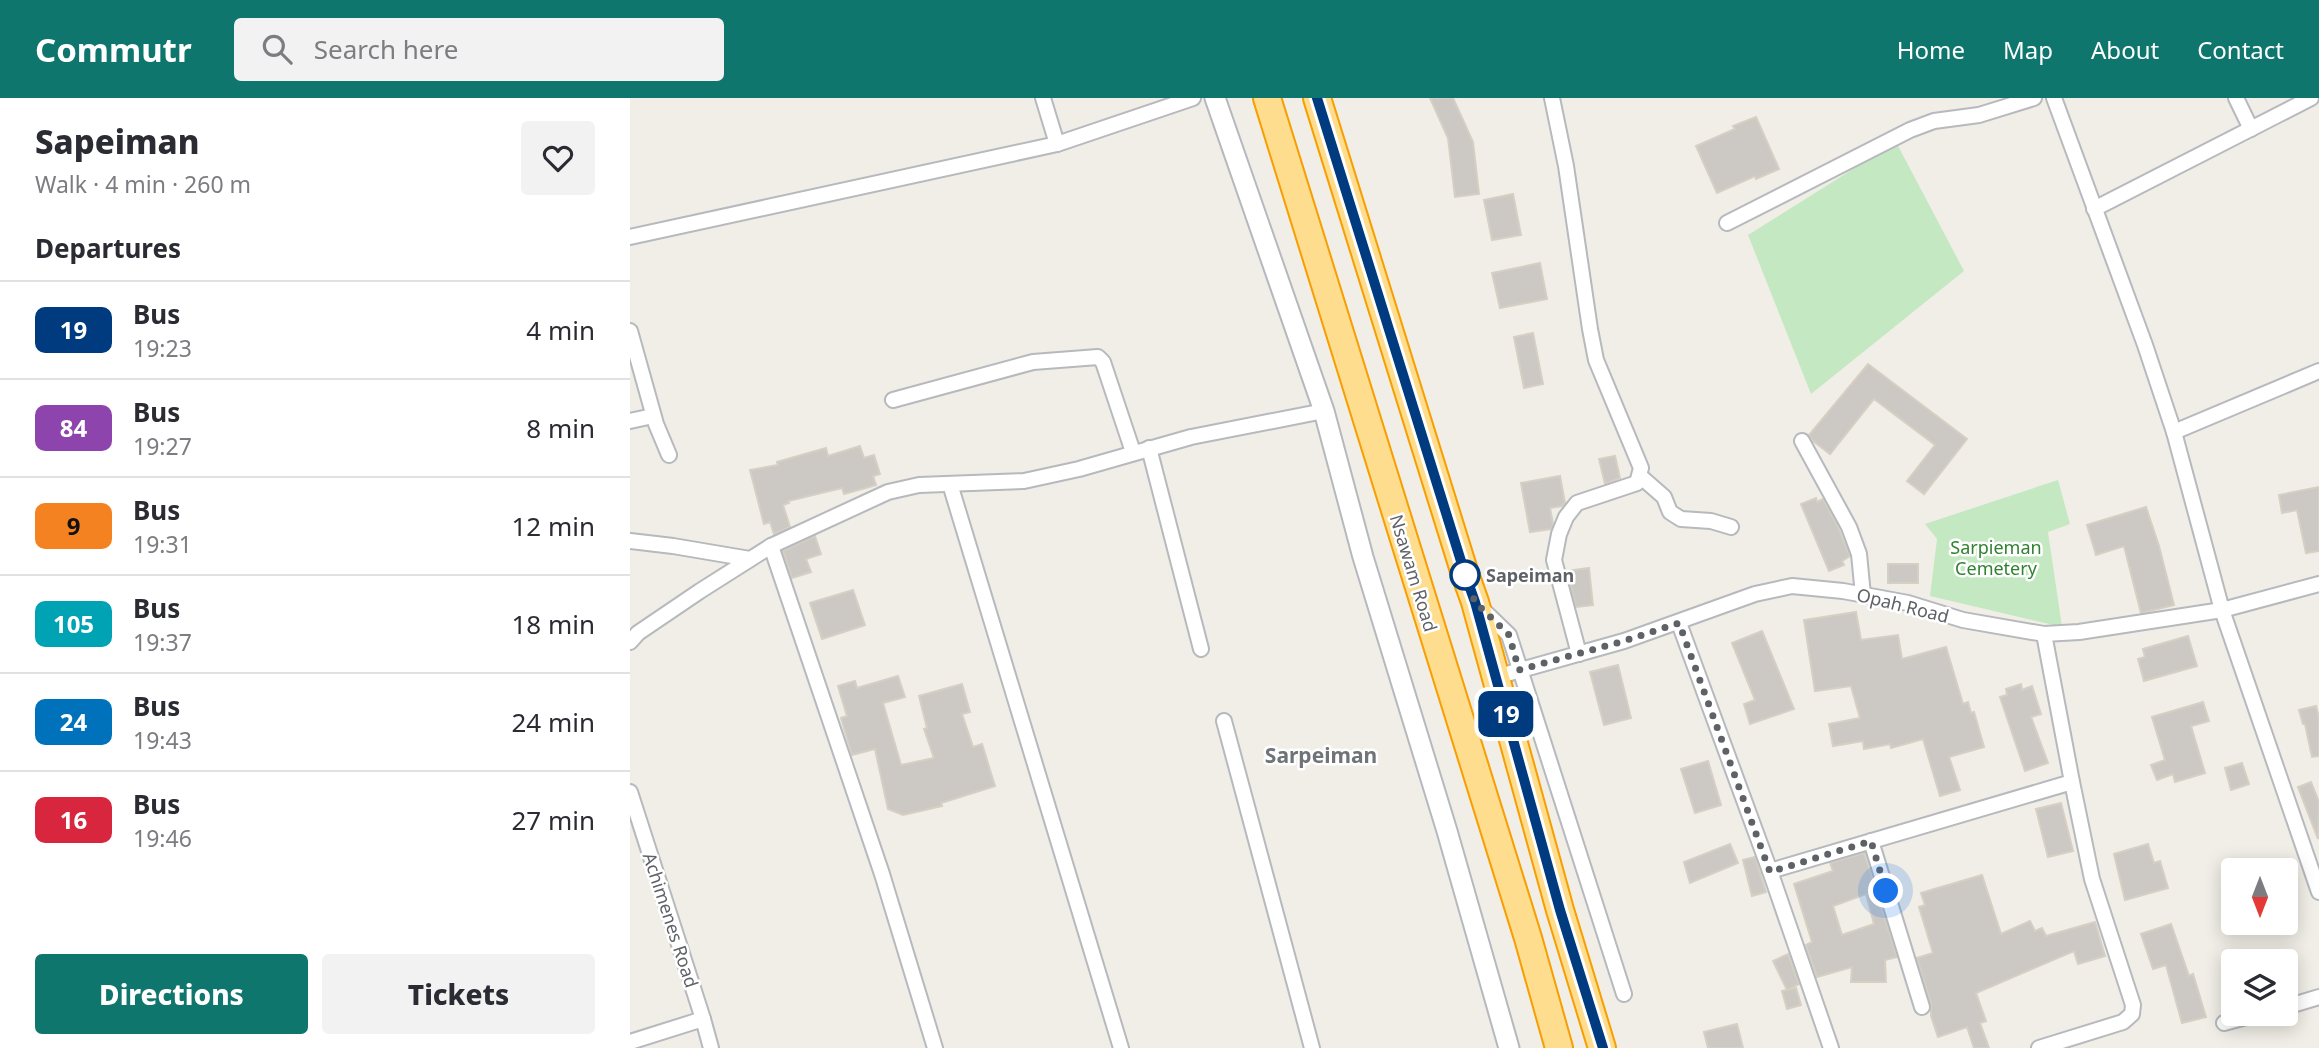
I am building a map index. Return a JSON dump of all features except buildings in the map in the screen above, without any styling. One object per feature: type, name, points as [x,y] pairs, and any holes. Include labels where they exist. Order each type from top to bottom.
[{"type":"highway","name":"Nsawam Road","points":[[1267,98],[1528,938],[1559,1048]]},
{"type":"highway","points":[[1317,98],[1461,561],[1475,602],[1508,674],[1560,910],[1602,1048]]},
{"type":"main road","points":[[1215,98],[1324,411],[1363,557],[1447,831],[1508,1048]]},
{"type":"street","points":[[1043,98],[1057,144]]},
{"type":"street","points":[[630,237],[1057,144],[1177,100],[1193,98]]},
{"type":"street","points":[[1552,98],[1566,166],[1596,360],[1641,468],[1637,484],[1577,503],[1566,517],[1559,534],[1555,560],[1578,654]]},
{"type":"street","points":[[1727,223],[1910,130],[1934,121],[1979,116],[2034,98]]},
{"type":"street","points":[[2054,98],[2145,345],[2174,432],[2222,610],[2319,892]]},
{"type":"street","points":[[2236,98],[2251,129]]},
{"type":"street","points":[[2094,209],[2311,98]]},
{"type":"street","points":[[630,331],[653,416],[669,455]]},
{"type":"street","points":[[893,400],[1033,362],[1098,357],[1103,362],[1133,452]]},
{"type":"street","points":[[2174,432],[2319,371]]},
{"type":"street","points":[[630,642],[638,633],[771,546],[888,492],[919,485],[1024,481],[1079,469],[1191,437],[1324,411]]},
{"type":"street","points":[[630,421],[653,416]]},
{"type":"street","points":[[1802,441],[1849,527],[1859,554],[1863,594]]},
{"type":"street","points":[[1149,449],[1201,649]]},
{"type":"street","points":[[1640,476],[1664,496],[1670,512],[1681,519],[1731,527]]},
{"type":"street","points":[[950,484],[1121,1048]]},
{"type":"street","points":[[630,541],[673,545],[750,559]]},
{"type":"street","points":[[771,546],[882,874],[935,1048]]},
{"type":"street","name":"Opah Road","points":[[1508,674],[1679,623],[1755,594],[1792,586],[1863,594],[1908,603],[1963,620],[2043,634],[2079,632],[2222,610],[2319,584]]},
{"type":"street","points":[[1679,623],[1831,1048]]},
{"type":"street","points":[[2039,1048],[2123,1022],[2132,1014],[2133,1005],[2092,879],[2043,634]]},
{"type":"street","points":[[1508,674],[1624,994]]},
{"type":"street","points":[[1224,721],[1312,1048]]},
{"type":"street","points":[[1770,872],[2072,782]]},
{"type":"street","name":"Achimenes Road","points":[[630,792],[711,1048]]},
{"type":"street","points":[[1871,841],[1922,1007]]},
{"type":"street","points":[[2298,1003],[2319,997]]},
{"type":"street","points":[[630,1042],[703,1019]]},
{"type":"green space","points":[[1896,142],[1964,271],[1811,394],[1748,235]]},
{"type":"green space","name":"Sarpieman Cemetery","points":[[2058,480],[2070,524],[2048,532],[2062,627],[1930,596],[1937,539],[1925,524]]},
{"type":"bus line","name":"19","points":[[1317,98],[1475,602],[1560,910],[1603,1048]]},
{"type":"place","name":"Sapeiman","points":[[1465,575]]},
{"type":"district","name":"Sarpeiman","points":[[1321,755]]},
{"type":"route","points":[[1465,575],[1475,602],[1509,635],[1519,670],[1679,623],[1770,872],[1871,841],[1886,891]]}]
